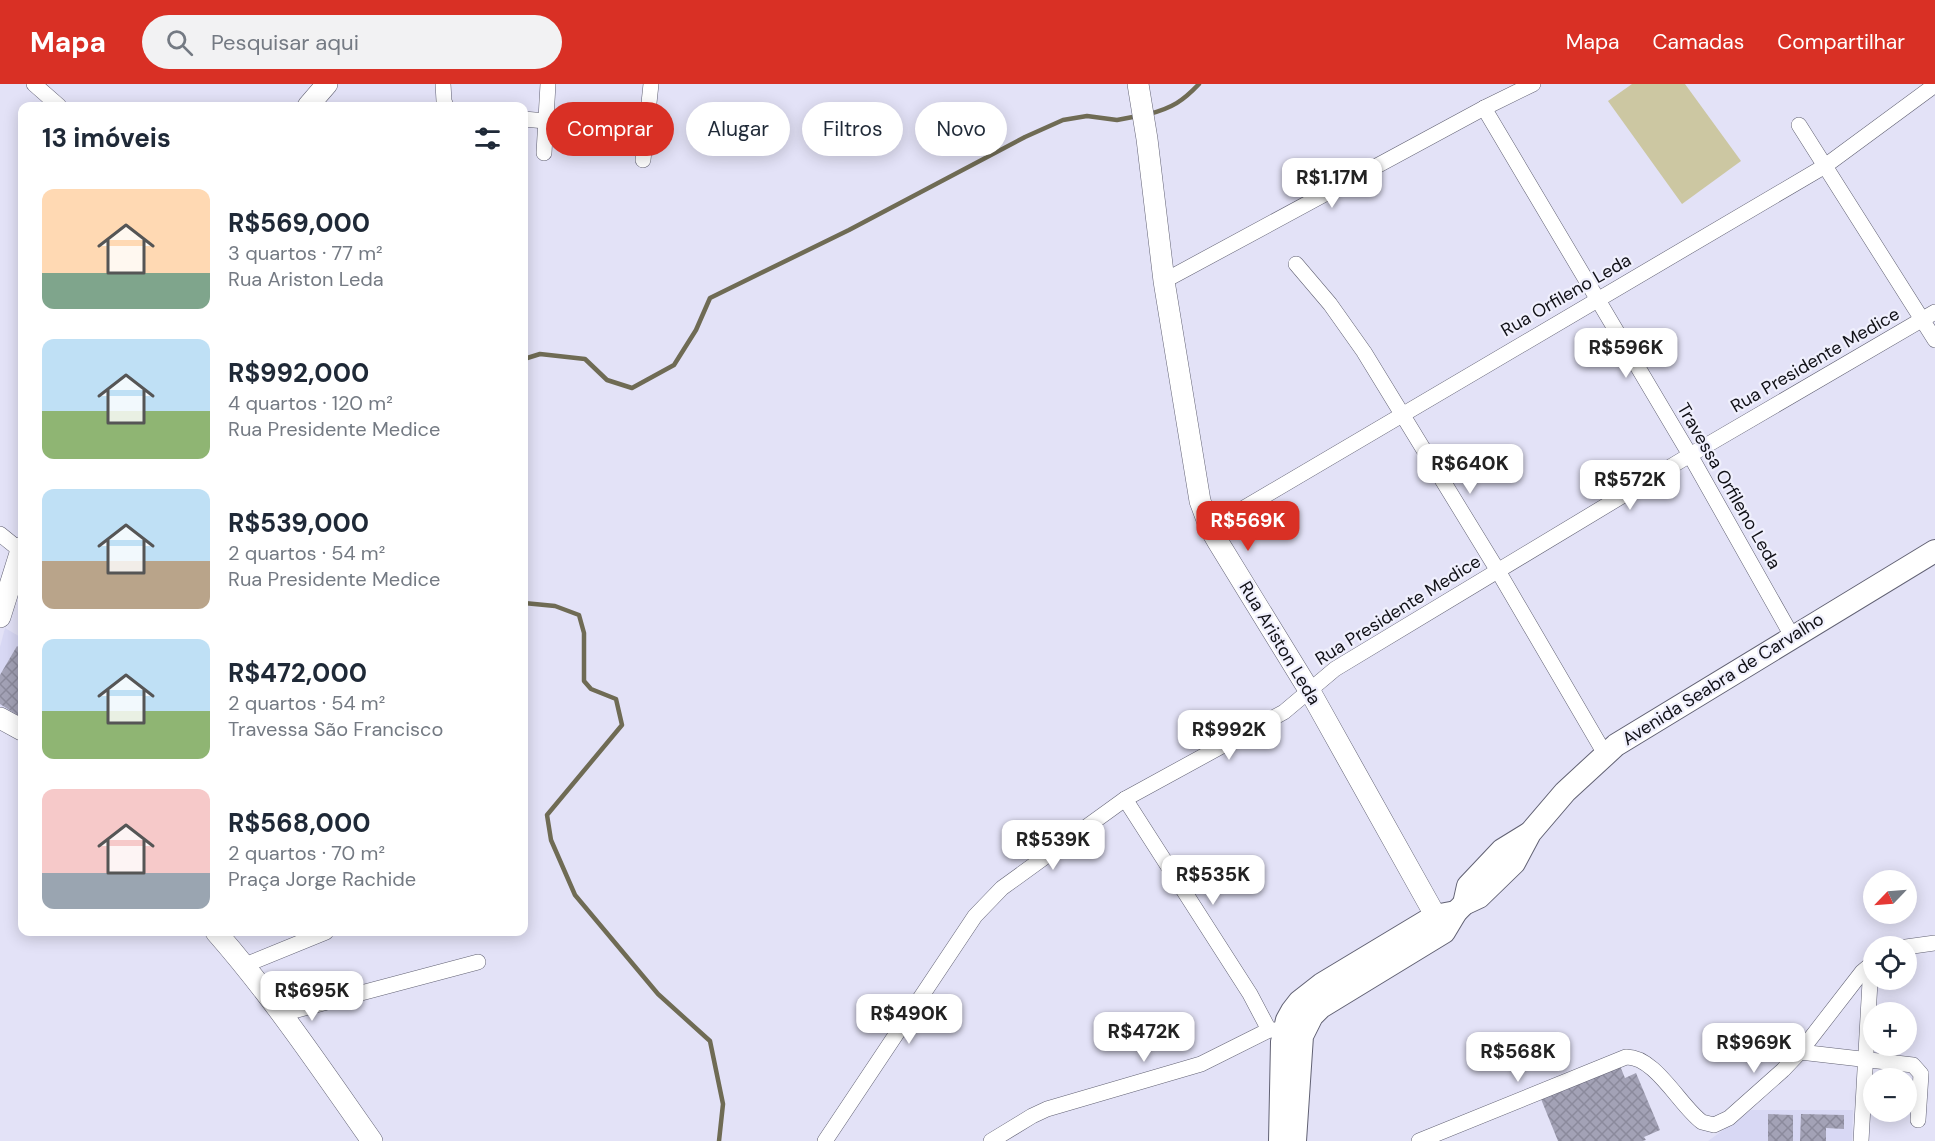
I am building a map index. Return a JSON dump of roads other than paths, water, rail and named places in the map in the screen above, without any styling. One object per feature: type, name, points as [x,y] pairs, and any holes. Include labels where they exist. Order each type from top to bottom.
[{"type":"main road","name":"Avenida Seabra de Carvalho","points":[[1287,1027],[1312,1016],[1321,1007],[1479,897],[1514,863],[1530,833],[1565,792],[1605,754],[1628,736],[1935,551]]},
{"type":"main road","points":[[1280,1141],[1287,1027]]},
{"type":"main road","points":[[1287,1027],[1295,1141]]},
{"type":"street","points":[[34,84],[54,102]]},
{"type":"street","points":[[311,102],[327,84]]},
{"type":"street","points":[[443,84],[444,102]]},
{"type":"street","points":[[544,153],[548,84]]},
{"type":"street","points":[[642,160],[651,84]]},
{"type":"street","points":[[1164,282],[1484,108],[1533,84]]},
{"type":"street","name":"Rua Orfileno Leda","points":[[1210,528],[1825,166],[1935,85]]},
{"type":"street","name":"Rua Ariston Leda","points":[[1140,91],[1148,139],[1164,282],[1200,501],[1210,528],[1450,916]]},
{"type":"street","name":"Travessa Orfileno Leda","points":[[1484,108],[1599,298],[1792,636]]},
{"type":"street","points":[[528,119],[545,121]]},
{"type":"street","points":[[1799,125],[1929,316],[1935,340]]},
{"type":"street","points":[[1296,264],[1347,327],[1498,571],[1605,754]]},
{"type":"street","name":"Rua Presidente Medice","points":[[825,1141],[975,915],[987,901],[1018,876],[1125,800],[1284,712],[1335,669],[1929,316]]},
{"type":"street","points":[[0,534],[18,546]]},
{"type":"street","points":[[0,617],[18,561]]},
{"type":"street","points":[[0,718],[18,728]]},
{"type":"street","points":[[993,1140],[1047,1109],[1201,1064],[1287,1027],[1250,994],[1125,800]]},
{"type":"street","points":[[220,936],[282,1014],[372,1141]]},
{"type":"street","points":[[245,965],[317,936]]},
{"type":"street","points":[[1917,946],[1935,943]]},
{"type":"street","points":[[282,1014],[478,962]]},
{"type":"street","points":[[1419,1141],[1439,1138],[1626,1057],[1634,1057],[1651,1067],[1696,1118],[1713,1125],[1723,1122],[1736,1113],[1800,1052],[1863,971]]},
{"type":"street","points":[[1861,1141],[1870,990]]},
{"type":"street","points":[[1800,1052],[1908,1064],[1919,1071],[1921,1079],[1918,1120]]},
{"type":"waterway","points":[[1149,114],[1177,103],[1199,84]]},
{"type":"waterway","points":[[528,358],[540,354],[585,359],[607,380],[632,388],[674,365],[696,330],[710,298],[849,230],[1025,137],[1063,120],[1087,116],[1117,120],[1138,116]]},
{"type":"waterway","points":[[528,603],[555,606],[579,615],[584,633],[584,681],[591,689],[616,699],[622,725],[547,815],[551,840],[575,895],[658,994],[710,1041],[723,1104],[719,1141]]}]
